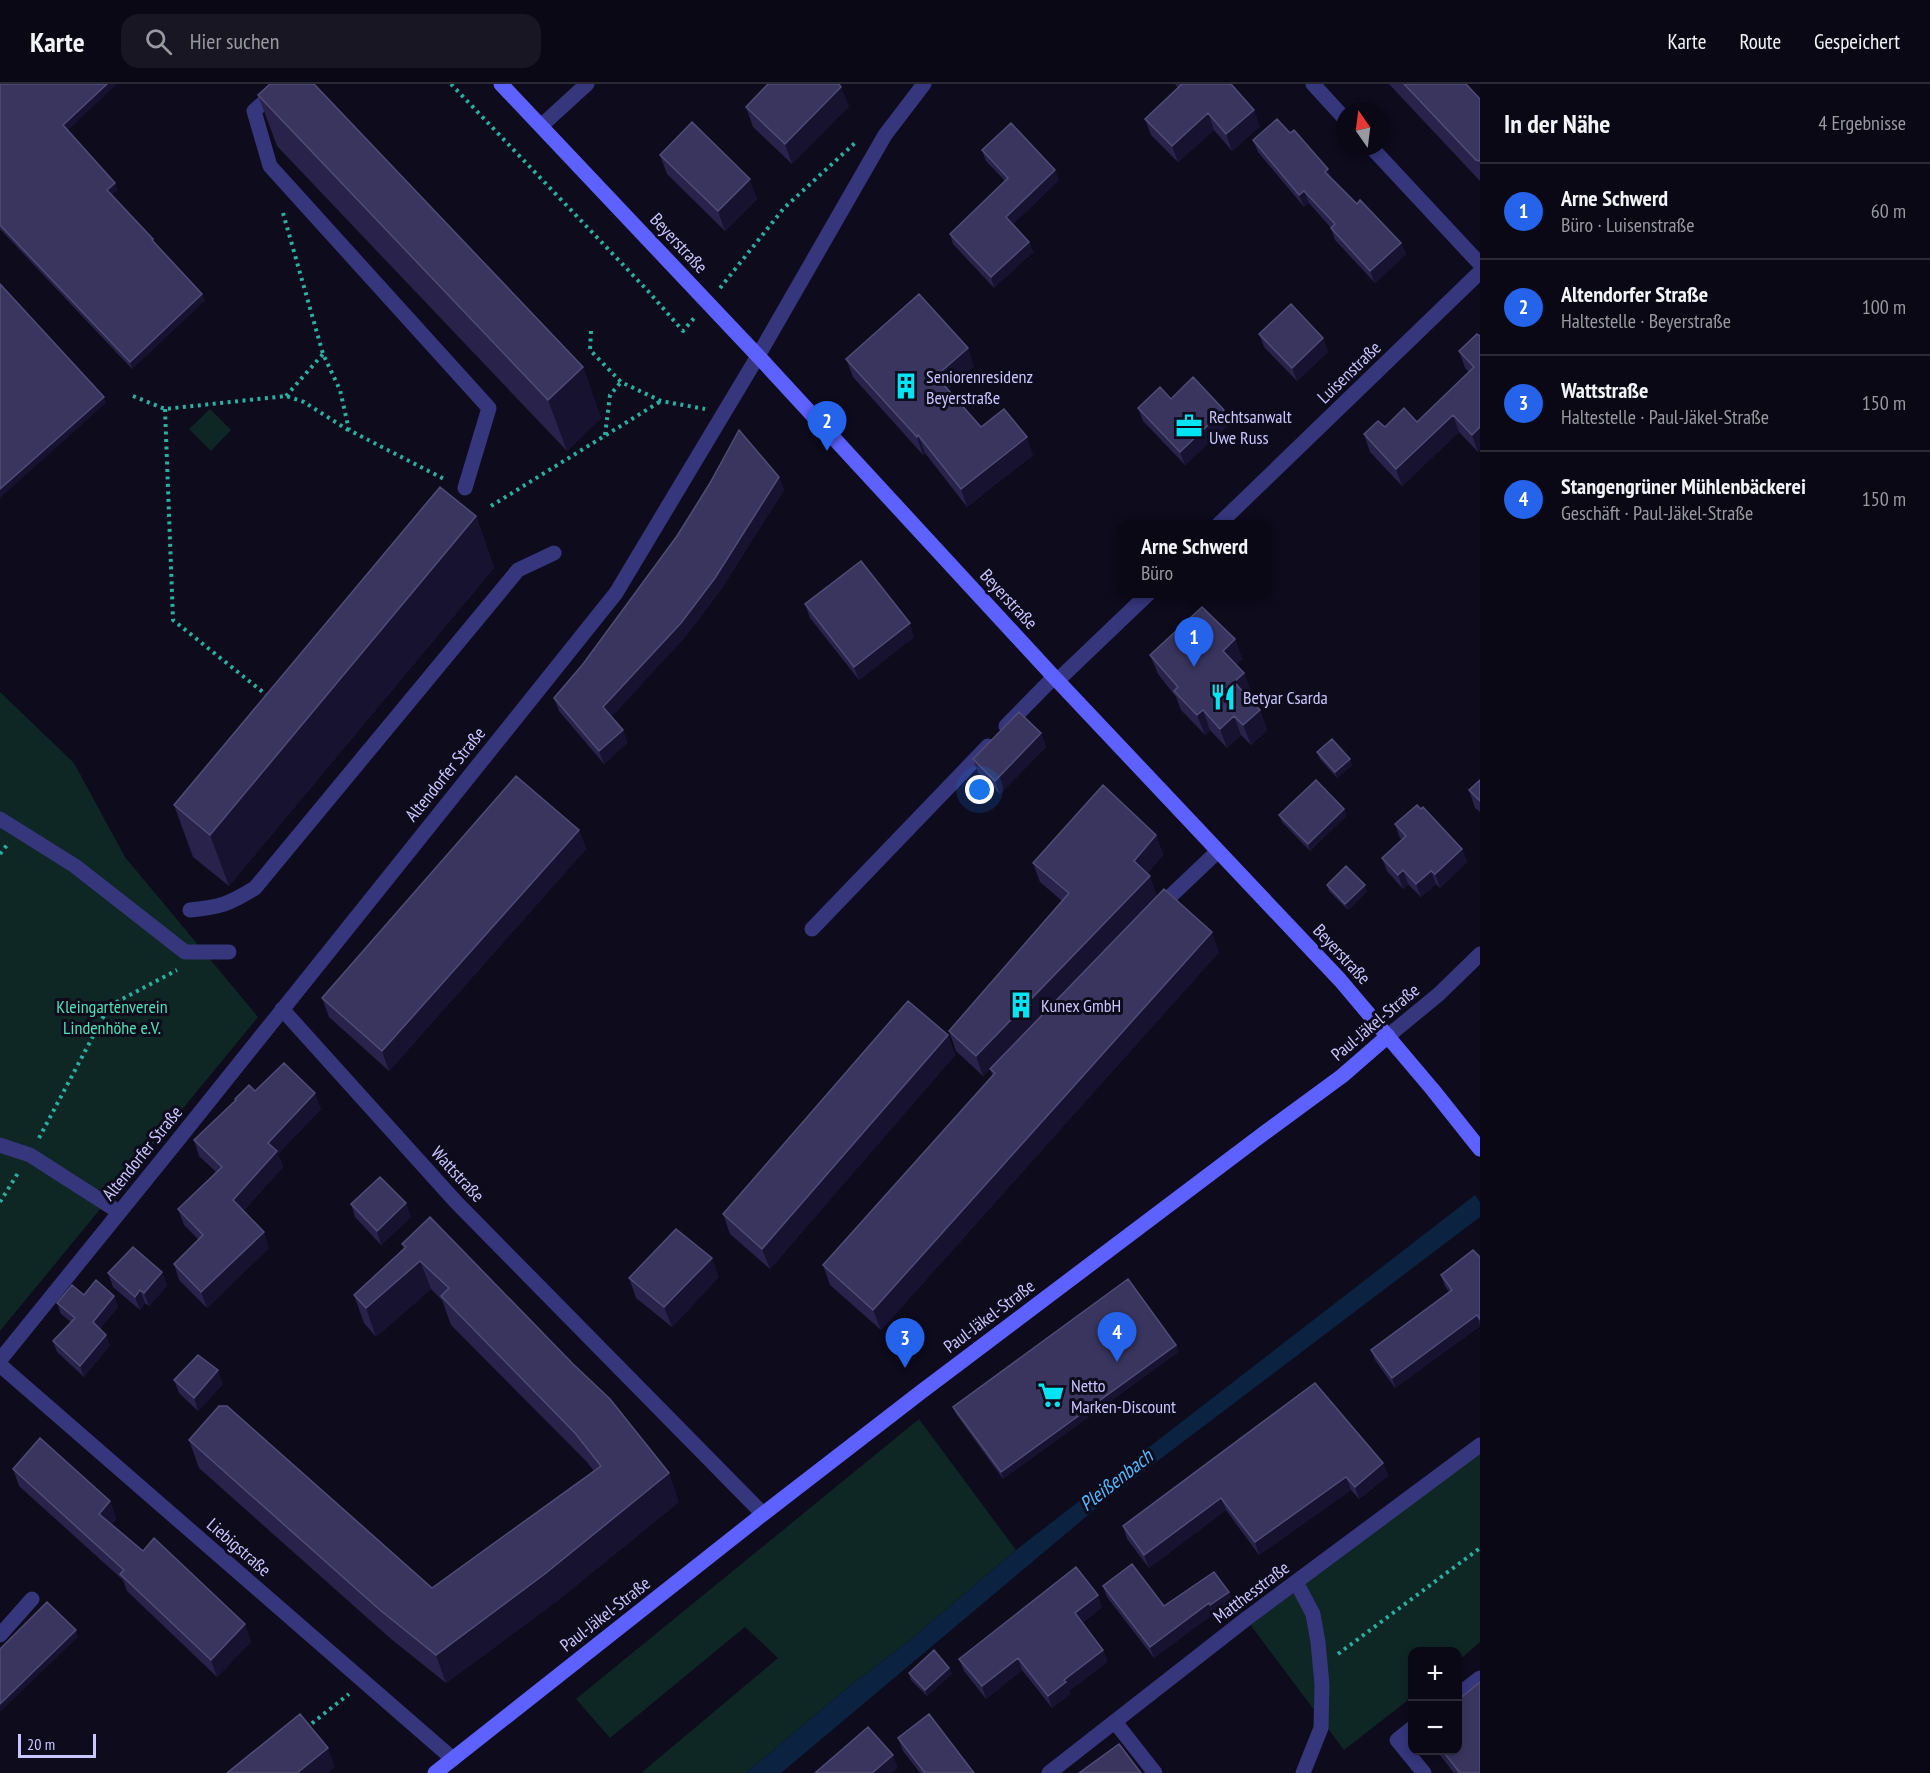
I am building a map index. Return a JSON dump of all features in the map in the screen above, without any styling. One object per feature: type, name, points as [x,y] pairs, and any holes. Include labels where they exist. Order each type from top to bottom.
[{"type":"street","points":[[284,84],[254,111],[270,166],[489,408],[465,488]]},
{"type":"street","name":"Beyerstraße","points":[[501,84],[1340,980],[1480,1149]]},
{"type":"street","points":[[541,126],[587,84]]},
{"type":"street","name":"Altendorfer Straße","points":[[0,1360],[616,593],[758,356],[890,127],[924,84]]},
{"type":"street","points":[[1312,84],[1336,109]]},
{"type":"street","points":[[1379,156],[1480,264]]},
{"type":"street","name":"Luisenstraße","points":[[1224,520],[1480,272]]},
{"type":"street","points":[[190,910],[217,908],[255,888],[518,570],[554,553]]},
{"type":"street","points":[[812,929],[1056,679],[1144,598]]},
{"type":"street","points":[[0,819],[75,866],[186,952],[229,952]]},
{"type":"street","points":[[1150,916],[1218,851]]},
{"type":"street","name":"Paul-Jäkel-Straße","points":[[435,1773],[763,1514],[967,1357],[1330,1086],[1439,994],[1480,954]]},
{"type":"street","name":"Wattstraße","points":[[282,1009],[456,1202],[763,1514]]},
{"type":"street","points":[[0,1145],[30,1155],[119,1212]]},
{"type":"street","name":"Liebigstraße","points":[[0,1365],[453,1759]]},
{"type":"street","name":"Matthesstraße","points":[[1049,1773],[1296,1582],[1480,1444]]},
{"type":"street","points":[[1296,1582],[1313,1614],[1322,1685],[1321,1728],[1303,1773]]},
{"type":"street","points":[[0,1635],[32,1599]]},
{"type":"street","points":[[1462,1692],[1480,1678]]},
{"type":"street","points":[[1115,1722],[1155,1773]]},
{"type":"street","points":[[1408,1732],[1397,1740],[1408,1753]]},
{"type":"street","points":[[1409,1755],[1424,1773]]},
{"type":"path","points":[[451,84],[648,291],[683,331],[784,208],[870,129],[890,127]]},
{"type":"path","points":[[282,210],[323,354],[340,390],[349,430]]},
{"type":"path","points":[[591,332],[590,350],[621,382],[661,401],[724,412]]},
{"type":"path","points":[[286,396],[323,354]]},
{"type":"path","points":[[605,436],[609,394],[621,382]]},
{"type":"path","points":[[133,396],[165,409],[286,396],[304,402],[349,430],[446,480]]},
{"type":"path","points":[[490,506],[661,401]]},
{"type":"path","points":[[165,409],[173,620],[269,697]]},
{"type":"path","points":[[0,1202],[30,1155],[109,1006],[181,968]]},
{"type":"path","points":[[1320,1667],[1480,1548]]},
{"type":"path","points":[[297,1735],[364,1682]]},
{"type":"green space","points":[[210,409],[231,430],[211,451],[189,429]]},
{"type":"green space","name":"Kleingartenverein Lindenhöhe e.V.","points":[[0,692],[74,763],[125,857],[258,1017],[0,1331]]},
{"type":"green space","points":[[919,1419],[1016,1550],[909,1641],[851,1685],[746,1773],[641,1773],[778,1658],[745,1627],[610,1738],[576,1699]]},
{"type":"green space","points":[[1480,1445],[1480,1642],[1462,1658],[1462,1647],[1408,1647],[1408,1700],[1344,1750],[1246,1619]]},
{"type":"water","name":"Pleißenbach","points":[[1475,1195],[1480,1202],[1480,1217],[1106,1500],[781,1773],[746,1773],[851,1685],[909,1641],[1016,1550]]},
{"type":"building","points":[[0,84],[107,84],[63,125],[115,183],[107,190],[202,294],[130,362],[0,225]]},
{"type":"building","points":[[270,84],[314,84],[583,367],[548,400],[258,95]]},
{"type":"building","points":[[768,84],[839,84],[841,87],[785,144],[746,107]]},
{"type":"building","points":[[1182,84],[1231,84],[1254,110],[1226,134],[1208,113],[1172,146],[1145,119]]},
{"type":"building","points":[[1404,84],[1466,84],[1480,99],[1480,161],[1476,160]]},
{"type":"building","points":[[1277,119],[1290,133],[1294,130],[1328,169],[1325,172],[1357,204],[1360,200],[1401,243],[1370,271],[1331,228],[1335,224],[1304,191],[1299,195],[1253,140]]},
{"type":"building","points":[[692,122],[750,179],[718,211],[660,155]]},
{"type":"building","points":[[1011,123],[1055,170],[1006,217],[1029,242],[991,277],[950,234],[1008,178],[982,150]]},
{"type":"building","points":[[0,284],[104,397],[0,489]]},
{"type":"building","points":[[919,294],[968,348],[936,376],[981,427],[1004,409],[1027,437],[961,489],[918,435],[917,437],[846,359]]},
{"type":"building","points":[[1291,304],[1323,338],[1292,368],[1259,334]]},
{"type":"building","points":[[1477,334],[1480,336],[1480,427],[1472,435],[1453,415],[1396,469],[1364,434],[1378,421],[1385,427],[1404,408],[1417,422],[1474,367],[1459,351]]},
{"type":"building","points":[[1193,377],[1224,410],[1180,452],[1138,408],[1160,387],[1171,399]]},
{"type":"building","points":[[739,430],[779,477],[715,578],[681,623],[603,707],[623,730],[599,751],[554,698],[583,664],[677,536]]},
{"type":"building","points":[[440,487],[476,516],[210,835],[174,805]]},
{"type":"building","points":[[861,561],[910,623],[854,667],[805,604]]},
{"type":"building","points":[[1202,607],[1235,639],[1223,651],[1244,673],[1234,682],[1260,710],[1243,725],[1234,716],[1220,729],[1203,710],[1197,715],[1174,691],[1178,687],[1150,655]]},
{"type":"building","points":[[1019,712],[1041,733],[995,781],[973,759]]},
{"type":"building","points":[[1332,739],[1350,759],[1335,772],[1317,752]]},
{"type":"building","points":[[516,776],[579,830],[382,1051],[322,998]]},
{"type":"building","points":[[1316,780],[1344,809],[1308,844],[1279,815]]},
{"type":"building","points":[[1480,780],[1480,801],[1469,790]]},
{"type":"building","points":[[1103,785],[1156,835],[1134,861],[1150,876],[976,1056],[949,1031],[1069,893],[1033,863]]},
{"type":"building","points":[[1417,805],[1421,809],[1423,807],[1462,849],[1435,874],[1431,871],[1416,884],[1403,870],[1398,875],[1382,858],[1406,836],[1395,824]]},
{"type":"building","points":[[1346,866],[1365,885],[1345,904],[1327,885]]},
{"type":"building","points":[[1164,889],[1212,932],[873,1310],[823,1265],[995,1073],[990,1069]]},
{"type":"building","points":[[908,1001],[948,1035],[762,1249],[723,1214]]},
{"type":"building","points":[[284,1063],[315,1093],[268,1143],[277,1151],[233,1200],[264,1232],[201,1292],[174,1264],[203,1235],[178,1209],[222,1167],[194,1140],[249,1085],[255,1091]]},
{"type":"building","points":[[380,1177],[406,1203],[377,1231],[351,1204]]},
{"type":"building","points":[[430,1217],[610,1399],[669,1473],[546,1573],[436,1655],[380,1610],[189,1440],[219,1406],[227,1406],[432,1588],[601,1466],[575,1433],[441,1296],[449,1288],[420,1261],[366,1308],[354,1295],[406,1247],[402,1244]]},
{"type":"building","points":[[676,1229],[712,1258],[664,1307],[629,1278]]},
{"type":"building","points":[[133,1247],[162,1272],[144,1293],[140,1290],[135,1297],[108,1273]]},
{"type":"building","points":[[1473,1250],[1480,1257],[1480,1319],[1477,1315],[1392,1378],[1371,1350],[1452,1290],[1441,1275]]},
{"type":"building","name":"Netto Marken-Discount","points":[[1128,1279],[1176,1345],[1001,1472],[953,1407]]},
{"type":"building","points":[[96,1280],[114,1296],[93,1322],[106,1335],[80,1366],[53,1341],[75,1318],[57,1303],[72,1285],[84,1295]]},
{"type":"building","points":[[198,1355],[218,1370],[194,1398],[174,1380]]},
{"type":"building","points":[[1315,1383],[1383,1463],[1355,1487],[1346,1477],[1255,1542],[1221,1498],[1144,1555],[1123,1526]]},
{"type":"building","points":[[40,1438],[110,1501],[99,1514],[143,1551],[154,1538],[245,1624],[211,1660],[120,1574],[124,1570],[13,1469]]},
{"type":"building","points":[[1132,1564],[1164,1606],[1214,1572],[1229,1592],[1210,1605],[1209,1603],[1150,1647],[1103,1586]]},
{"type":"building","points":[[1076,1567],[1098,1595],[1075,1613],[1103,1650],[1064,1680],[1066,1682],[1048,1696],[1018,1658],[982,1686],[959,1659]]},
{"type":"building","points":[[47,1602],[76,1630],[0,1704],[0,1649]]},
{"type":"building","points":[[934,1650],[949,1668],[925,1690],[909,1673]]},
{"type":"building","points":[[1480,1682],[1480,1773],[1460,1773],[1446,1755],[1462,1755],[1462,1697]]},
{"type":"building","points":[[300,1714],[328,1748],[297,1773],[227,1773]]},
{"type":"building","points":[[929,1714],[974,1773],[925,1773],[898,1738]]},
{"type":"building","points":[[868,1727],[893,1755],[872,1773],[815,1773]]},
{"type":"building","points":[[1119,1744],[1141,1773],[1079,1773]]},
{"type":"place","name":"Seniorenresidenz Beyerstraße","points":[[906,386]]},
{"type":"place","name":"Rechtsanwalt Uwe Russ","points":[[1189,426]]},
{"type":"place","name":"Altendorfer Straße","points":[[827,451]]},
{"type":"place","name":"Arne Schwerd","points":[[1194,667]]},
{"type":"place","name":"Betyar Csarda","points":[[1223,697]]},
{"type":"place","name":"Kunex GmbH","points":[[1021,1005]]},
{"type":"place","name":"Stangengrüner Mühlenbäckerei","points":[[1117,1362]]},
{"type":"place","name":"Wattstraße","points":[[905,1368]]},
{"type":"place","name":"Netto Marken-Discount","points":[[1051,1395]]}]
